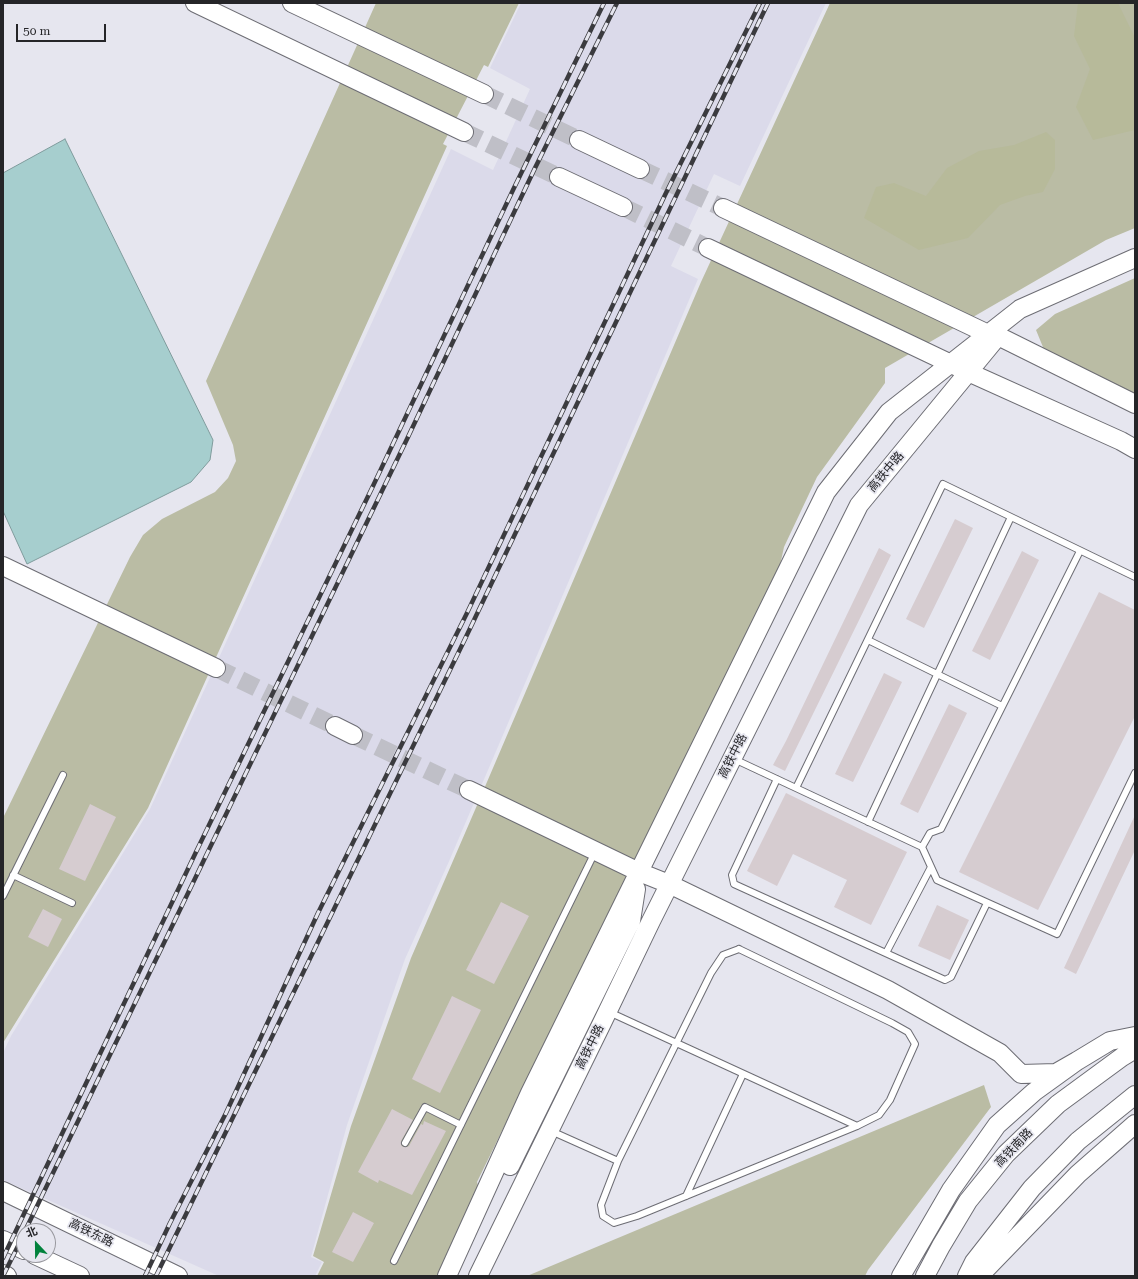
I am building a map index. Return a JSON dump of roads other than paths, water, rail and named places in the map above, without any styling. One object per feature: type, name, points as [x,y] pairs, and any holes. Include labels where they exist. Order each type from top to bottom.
[{"type":"street","points":[[195,3],[464,132]]},
{"type":"street","points":[[292,3],[484,94]]},
{"type":"street","points":[[579,140],[640,169]]},
{"type":"street","points":[[559,177],[623,207]]},
{"type":"street","points":[[723,208],[993,335],[1135,404]]},
{"type":"street","points":[[708,248],[950,364],[1121,441],[1135,449]]},
{"type":"street","name":"高铁中路","points":[[447,1276],[530,1093],[826,492],[889,412],[950,364],[993,335],[1020,309],[1135,258]]},
{"type":"street","name":"高铁中路","points":[[478,1276],[550,1131],[669,884],[859,505],[968,372],[993,335]]},
{"type":"street","points":[[3,566],[216,668]]},
{"type":"street","points":[[335,726],[353,735]]},
{"type":"street","points":[[469,790],[639,872],[669,884],[888,990],[1000,1053],[1021,1074],[1056,1073],[1110,1041],[1135,1036]]},
{"type":"street","name":"高铁中路","points":[[456,1276],[631,920],[639,872]]},
{"type":"street","name":"高铁南路","points":[[925,1276],[968,1201],[1006,1154],[1058,1104],[1122,1057],[1135,1050]]},
{"type":"street","points":[[998,1124],[1034,1092],[1077,1061]]},
{"type":"street","points":[[901,1276],[951,1190],[1014,1104],[1021,1074]]},
{"type":"street","points":[[967,1276],[974,1262],[1032,1188],[1078,1141],[1135,1095]]},
{"type":"street","points":[[982,1274],[1078,1174],[1135,1124]]},
{"type":"street","name":"高铁东路","points":[[3,1191],[178,1276]]},
{"type":"street","points":[[3,1240],[16,1246]]},
{"type":"street","points":[[52,1263],[80,1276]]},
{"type":"street","points":[[3,1274],[7,1276]]},
{"type":"lane","points":[[796,788],[943,484],[1135,577]]},
{"type":"lane","points":[[868,822],[1011,517]]},
{"type":"lane","points":[[922,847],[930,833],[941,829],[1080,551]]},
{"type":"lane","points":[[868,640],[938,673],[1002,706]]},
{"type":"lane","points":[[732,758],[922,847],[937,880],[1057,934],[1135,773]]},
{"type":"lane","points":[[3,896],[63,775]]},
{"type":"lane","points":[[777,779],[732,875],[734,884],[945,980],[951,977],[987,903]]},
{"type":"lane","points":[[394,1262],[595,851]]},
{"type":"lane","points":[[886,953],[931,867]]},
{"type":"lane","points":[[13,875],[72,903]]},
{"type":"lane","points":[[739,949],[908,1032],[915,1044],[890,1100],[879,1115],[857,1126],[637,1216],[614,1223],[603,1216],[601,1205],[618,1161],[711,973],[723,955],[739,949]]},
{"type":"lane","points":[[608,1011],[857,1126]]},
{"type":"lane","points":[[686,1196],[743,1074]]},
{"type":"lane","points":[[406,1143],[424,1107],[461,1125]]},
{"type":"lane","points":[[550,1131],[618,1161]]},
{"type":"tunnel","points":[[484,94],[579,140]]},
{"type":"tunnel","points":[[464,132],[559,177]]},
{"type":"tunnel","points":[[640,169],[723,208]]},
{"type":"tunnel","points":[[623,207],[708,248]]},
{"type":"tunnel","points":[[216,668],[335,726]]},
{"type":"tunnel","points":[[353,735],[469,790]]},
{"type":"railway","points":[[3,1258],[196,852],[373,486],[513,190],[604,3]]},
{"type":"railway","points":[[29,1223],[408,437],[535,168],[617,3]]},
{"type":"railway","points":[[145,1276],[226,1113],[318,913],[467,613],[665,195],[760,3]]},
{"type":"railway","points":[[156,1276],[465,639],[768,3]]},
{"type":"railway","points":[[3,1276],[16,1250]]}]
